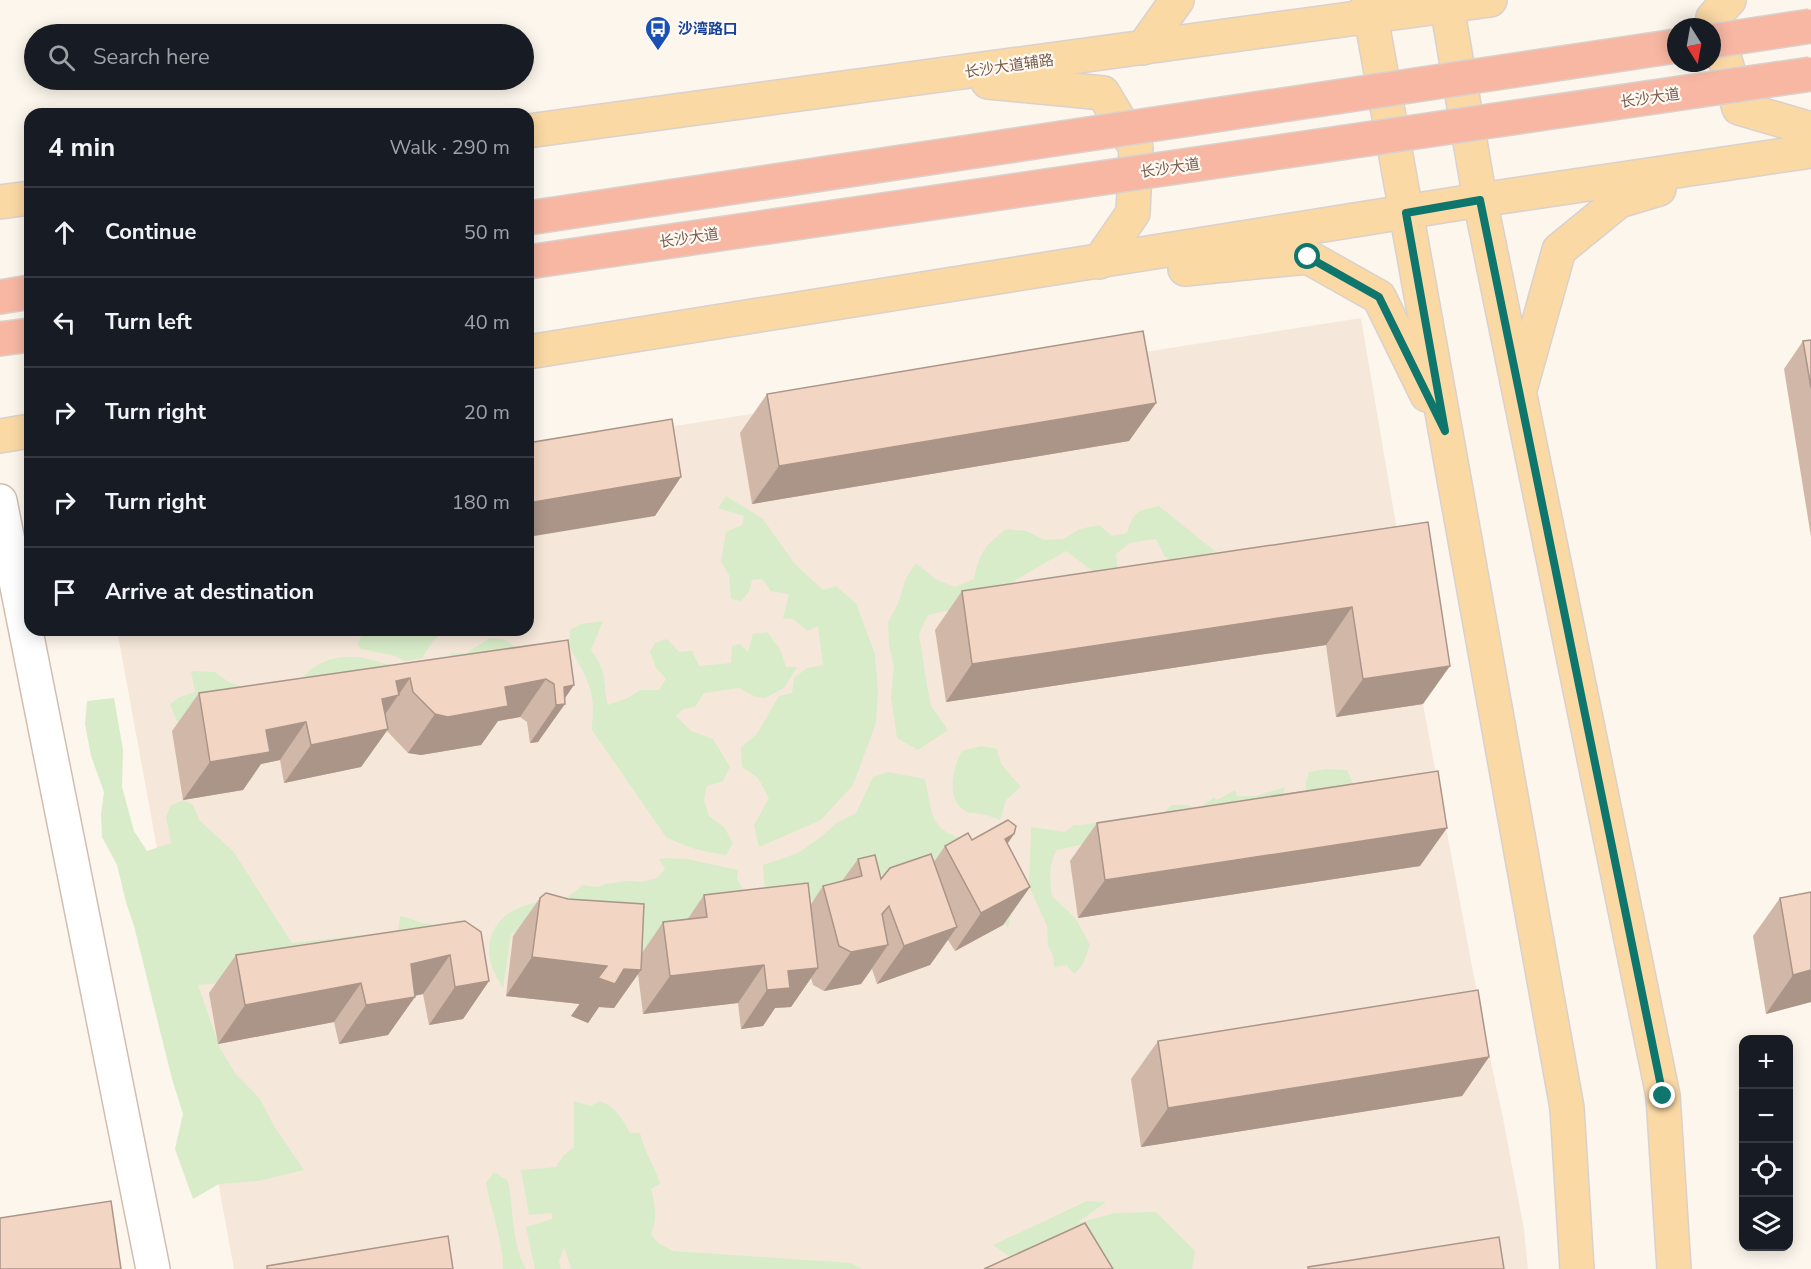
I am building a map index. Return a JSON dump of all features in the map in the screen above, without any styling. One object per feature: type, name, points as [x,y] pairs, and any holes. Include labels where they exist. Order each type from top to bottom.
[{"type":"highway","points":[[1721,40],[1811,26]]},
{"type":"highway","points":[[534,217],[1667,47]]},
{"type":"highway","name":"长沙大道","points":[[534,261],[1811,74]]},
{"type":"highway","points":[[0,297],[24,293]]},
{"type":"highway","points":[[0,339],[24,336]]},
{"type":"main road","points":[[1143,48],[1177,0]]},
{"type":"main road","name":"长沙大道辅路","points":[[534,130],[1143,48],[1370,8],[1490,0]]},
{"type":"main road","points":[[1729,0],[1713,18],[1739,108],[1811,129]]},
{"type":"main road","points":[[1447,3],[1480,200],[1663,1096],[1674,1269]]},
{"type":"main road","points":[[1370,8],[1567,1108],[1577,1269]]},
{"type":"main road","points":[[930,77],[1103,93],[1136,148],[1133,213],[1114,259]]},
{"type":"main road","points":[[534,351],[1480,200],[1811,151]]},
{"type":"main road","points":[[1519,390],[1559,250],[1619,201],[1764,158]]},
{"type":"main road","points":[[0,202],[24,199]]},
{"type":"main road","points":[[1114,259],[1169,270],[1308,257],[1379,297],[1445,431]]},
{"type":"main road","points":[[0,436],[24,432]]},
{"type":"street","points":[[0,501],[24,621]]},
{"type":"street","points":[[27,636],[153,1269]]},
{"type":"shaded area","points":[[1361,318],[1402,560],[1423,704],[1524,1229],[1528,1269],[234,1269],[118,636],[534,636],[534,448]]},
{"type":"green space","points":[[726,496],[763,519],[794,563],[823,590],[836,586],[856,603],[875,654],[878,691],[876,723],[853,785],[821,820],[759,847],[754,825],[769,798],[758,778],[742,767],[741,747],[757,734],[779,696],[792,693],[794,678],[807,668],[823,665],[818,626],[807,631],[793,619],[783,618],[789,594],[771,591],[762,579],[752,580],[749,592],[741,601],[731,599],[729,575],[721,562],[726,532],[742,525],[744,516],[718,508]]},
{"type":"green space","points":[[1159,506],[1242,573],[1189,567],[1165,557],[1156,539],[1130,543],[1116,554],[1119,578],[1094,572],[1066,551],[1017,579],[991,601],[928,615],[919,634],[927,685],[931,706],[948,730],[918,750],[897,738],[891,697],[894,667],[889,645],[888,622],[898,604],[906,578],[916,563],[935,579],[955,587],[974,579],[984,550],[1006,529],[1026,531],[1045,540],[1063,539],[1080,529],[1099,525],[1112,536],[1127,533],[1137,513]]},
{"type":"green space","points":[[603,621],[591,650],[603,672],[608,705],[628,698],[640,690],[659,690],[666,679],[656,668],[650,652],[655,643],[667,639],[679,652],[692,651],[699,666],[731,663],[732,646],[740,644],[748,652],[753,634],[767,632],[780,649],[786,667],[797,667],[784,688],[765,698],[756,697],[739,688],[704,693],[695,707],[683,709],[676,716],[691,731],[713,739],[730,767],[723,781],[707,786],[704,800],[709,816],[724,827],[733,843],[726,855],[695,849],[666,837],[592,730],[591,692],[585,675],[569,646],[570,630],[581,624]]},
{"type":"green space","points":[[361,636],[438,636],[422,658],[405,661],[395,656],[361,649],[358,644]]},
{"type":"green space","points":[[490,638],[503,639],[523,651],[301,679],[323,662],[340,657],[359,657],[387,664],[417,664],[447,659],[451,653],[466,653]]},
{"type":"green space","points":[[191,671],[215,672],[227,681],[256,694],[177,722],[170,704],[180,697],[195,692]]},
{"type":"green space","points":[[114,698],[123,750],[122,787],[134,831],[147,851],[171,843],[166,817],[170,806],[183,800],[193,805],[200,821],[233,851],[292,943],[398,931],[400,916],[437,925],[449,931],[233,982],[198,985],[220,1048],[235,1073],[260,1099],[274,1126],[304,1170],[258,1181],[219,1184],[193,1199],[175,1149],[183,1114],[117,865],[102,837],[101,814],[104,792],[91,756],[85,724],[87,701]]},
{"type":"green space","points":[[981,746],[997,749],[1001,764],[1021,787],[1006,800],[1000,820],[984,814],[967,812],[960,807],[953,792],[953,775],[962,751]]},
{"type":"green space","points":[[1325,769],[1347,770],[1358,795],[1306,801],[1306,783],[1309,772]]},
{"type":"green space","points":[[888,772],[925,779],[932,813],[936,821],[948,833],[972,841],[1012,910],[1008,928],[997,914],[817,907],[806,891],[765,891],[763,865],[798,853],[835,824],[856,813],[873,777]]},
{"type":"green space","points":[[1285,787],[1283,795],[1263,819],[1202,829],[1188,826],[1165,829],[1152,825],[1152,817],[1163,813],[1172,805],[1189,805],[1197,810],[1214,797],[1217,800],[1235,790],[1237,796],[1256,796]]},
{"type":"green space","points":[[1128,817],[1136,820],[1085,844],[1057,850],[1054,855],[1050,872],[1052,896],[1076,919],[1090,945],[1082,966],[1074,974],[1067,965],[1054,967],[1053,956],[1048,945],[1047,926],[1029,886],[1031,827],[1065,832],[1074,825],[1110,820],[1117,825],[1119,818]]},
{"type":"green space","points":[[659,859],[687,859],[738,870],[737,879],[743,889],[736,898],[702,906],[690,913],[696,914],[654,958],[517,930],[511,935],[503,988],[492,967],[489,954],[490,940],[495,928],[512,911],[536,903],[562,901],[583,885],[598,887],[605,884],[641,882],[657,878],[665,869]]},
{"type":"green space","points":[[574,1101],[591,1106],[600,1101],[618,1114],[630,1133],[640,1133],[660,1184],[651,1189],[655,1217],[651,1234],[658,1243],[673,1251],[851,1263],[862,1269],[571,1269],[564,1247],[559,1261],[561,1269],[535,1269],[526,1227],[552,1219],[552,1213],[529,1215],[521,1170],[556,1167],[563,1156],[574,1147]]},
{"type":"green space","points":[[494,1172],[508,1181],[515,1237],[526,1269],[503,1269],[499,1236],[486,1183]]},
{"type":"green space","points":[[1087,1201],[1106,1202],[1077,1223],[1115,1213],[1156,1212],[1195,1251],[1192,1269],[1080,1269],[1019,1263],[993,1245]]},
{"type":"building","points":[[1143,331],[1156,403],[779,466],[767,394]]},
{"type":"building","points":[[1811,340],[1811,388],[1803,341]]},
{"type":"building","points":[[672,419],[681,477],[534,502],[534,442]]},
{"type":"building","points":[[1428,522],[1450,666],[1363,679],[1352,607],[972,664],[962,591]]},
{"type":"building","points":[[568,640],[574,685],[564,687],[565,704],[556,705],[554,684],[546,679],[505,687],[508,706],[448,717],[435,714],[413,692],[410,678],[396,681],[399,695],[382,699],[388,729],[311,745],[306,722],[266,730],[270,752],[210,762],[199,693]]},
{"type":"building","points":[[1438,771],[1447,828],[1105,880],[1097,823]]},
{"type":"building","points":[[1008,820],[1016,826],[1014,834],[1005,839],[1030,887],[981,913],[945,846],[968,833],[972,840]]},
{"type":"building","points":[[931,854],[957,927],[904,946],[889,906],[882,914],[888,945],[851,952],[839,946],[823,886],[862,876],[858,859],[875,855],[881,879],[890,868]]},
{"type":"building","points":[[808,883],[818,968],[788,971],[790,988],[767,990],[764,965],[670,976],[663,922],[707,917],[704,895]]},
{"type":"building","points":[[1811,892],[1811,970],[1793,975],[1780,898]]},
{"type":"building","points":[[546,893],[568,899],[644,904],[641,970],[624,969],[615,984],[598,978],[607,966],[532,957],[540,898]]},
{"type":"building","points":[[465,921],[481,932],[489,981],[455,987],[450,955],[411,964],[415,997],[366,1005],[361,983],[245,1005],[236,955]]},
{"type":"building","points":[[1478,990],[1489,1057],[1168,1108],[1158,1041]]},
{"type":"building","points":[[111,1201],[121,1269],[0,1269],[0,1218]]},
{"type":"building","points":[[1085,1223],[1113,1269],[984,1269]]},
{"type":"building","points":[[448,1236],[453,1269],[267,1269],[267,1266]]},
{"type":"building","points":[[1499,1237],[1504,1269],[1308,1269],[1308,1267]]},
{"type":"place","name":"沙湾路口","points":[[658,52]]},
{"type":"route","points":[[1308,257],[1379,297],[1445,431],[1406,213],[1480,200],[1663,1096]]}]
